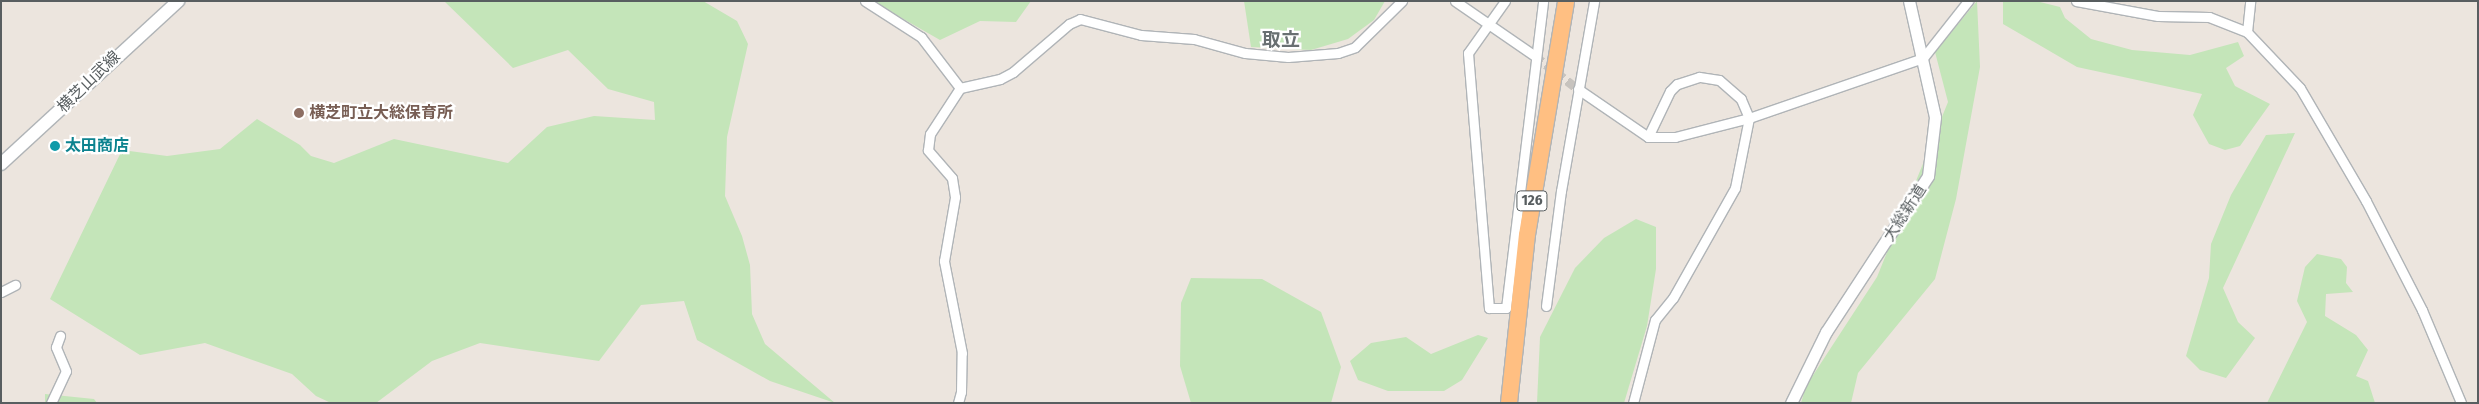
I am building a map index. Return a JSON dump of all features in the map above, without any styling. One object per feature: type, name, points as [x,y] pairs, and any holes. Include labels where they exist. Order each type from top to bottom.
[{"type":"highway","name":"126","points":[[1509,403],[1527,235],[1566,1]]},
{"type":"main road","name":"横芝山武線","points":[[1,164],[178,1]]},
{"type":"street","points":[[865,1],[921,37],[960,88]]},
{"type":"street","points":[[958,403],[961,392],[962,353],[944,261],[955,197],[952,178],[928,150],[930,134],[960,88],[1000,79],[1013,72],[1080,19],[1141,35],[1194,40],[1245,53],[1288,57],[1338,53],[1355,47],[1402,1]]},
{"type":"street","points":[[1455,1],[1535,56]]},
{"type":"street","points":[[1505,1],[1468,53],[1490,308],[1506,308],[1543,1]]},
{"type":"street","points":[[1546,306],[1578,90],[1594,1]]},
{"type":"street","name":"大総新道","points":[[1791,403],[1826,332],[1928,176],[1935,116],[1909,1]]},
{"type":"street","points":[[1578,90],[1648,137],[1675,137],[1749,118],[1923,58],[1968,1]]},
{"type":"street","points":[[2076,1],[2158,16],[2209,17],[2246,32],[2300,88],[2366,201],[2422,310],[2461,403]]},
{"type":"street","points":[[2246,32],[2250,1]]},
{"type":"street","points":[[1633,403],[1656,320],[1673,298],[1735,188],[1749,118],[1741,99],[1719,80],[1699,77],[1677,84],[1670,91],[1648,137]]},
{"type":"street","points":[[1,292],[15,285]]},
{"type":"street","points":[[51,403],[66,371],[56,347],[60,336]]},
{"type":"green space","points":[[444,1],[703,1],[737,21],[748,44],[727,137],[725,196],[742,236],[750,265],[752,314],[765,344],[835,403],[770,381],[697,340],[684,301],[641,305],[599,361],[480,343],[432,361],[376,403],[331,403],[316,396],[292,374],[205,343],[140,355],[50,299],[122,150],[167,156],[220,149],[257,119],[300,145],[311,156],[334,163],[394,139],[508,163],[547,127],[594,116],[655,120],[654,102],[608,89],[568,50],[513,68]]},
{"type":"green space","points":[[872,1],[1031,1],[1016,22],[980,21],[940,40]]},
{"type":"green space","points":[[1244,1],[1385,1],[1374,20],[1348,39],[1311,50],[1251,47]]},
{"type":"green space","points":[[1977,1],[1980,67],[1956,199],[1935,279],[1858,373],[1851,403],[1801,403],[1806,386],[1877,277],[1948,102],[1935,52]]},
{"type":"green space","points":[[2003,1],[2036,1],[2060,7],[2065,18],[2091,39],[2132,50],[2190,55],[2238,42],[2244,56],[2226,68],[2235,86],[2270,104],[2240,146],[2225,150],[2209,144],[2193,115],[2202,94],[2077,67],[2003,24]]},
{"type":"green space","points":[[2295,133],[2223,288],[2238,322],[2255,338],[2226,378],[2200,370],[2186,356],[2209,278],[2211,244],[2231,195],[2266,135]]},
{"type":"green space","points":[[1636,219],[1656,227],[1656,269],[1647,326],[1624,403],[1537,403],[1540,337],[1575,268],[1604,238]]},
{"type":"green space","points":[[2317,254],[2341,259],[2347,267],[2346,283],[2353,292],[2326,294],[2325,316],[2356,335],[2368,350],[2356,376],[2368,381],[2375,403],[2267,403],[2307,322],[2297,301],[2305,267]]},
{"type":"green space","points":[[1191,278],[1262,279],[1321,312],[1341,367],[1331,403],[1191,403],[1180,366],[1181,303]]},
{"type":"green space","points":[[1478,335],[1488,338],[1462,380],[1444,391],[1388,391],[1358,380],[1350,361],[1371,343],[1406,337],[1431,354]]},
{"type":"green space","points":[[45,394],[94,399],[97,403],[45,403]]},
{"type":"tunnel","points":[[1535,56],[1578,89]]},
{"type":"place","name":"横芝町立大総保育所","points":[[299,113]]},
{"type":"place","name":"太田商店","points":[[55,146]]},
{"type":"district","name":"取立","points":[[1281,40]]}]
